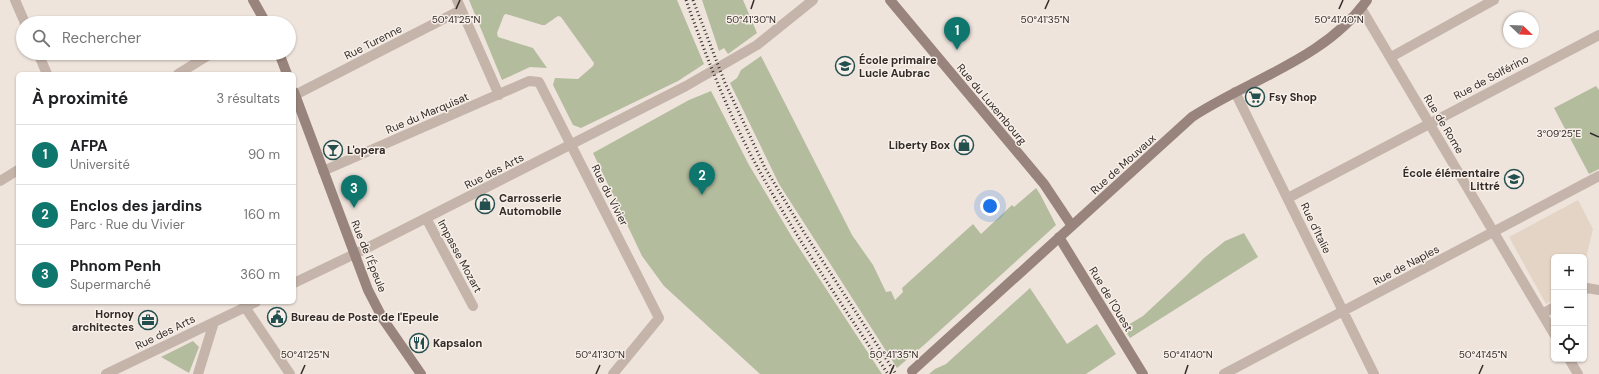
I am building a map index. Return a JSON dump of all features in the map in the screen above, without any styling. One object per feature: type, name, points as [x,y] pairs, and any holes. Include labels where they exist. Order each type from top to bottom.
[{"type":"main road","points":[[253,0],[261,16]]},
{"type":"main road","name":"Rue du Luxembourg","points":[[890,0],[1039,178],[1072,226]]},
{"type":"main road","name":"Rue de Mouvaux","points":[[912,371],[1192,117],[1235,92],[1288,65],[1319,46],[1347,24],[1364,4]]},
{"type":"main road","points":[[282,60],[286,72]]},
{"type":"main road","name":"Rue de l'Épeule","points":[[296,97],[368,290],[383,319],[421,374]]},
{"type":"main road","name":"Rue de l'Ouest","points":[[1059,237],[1143,374]]},
{"type":"street","points":[[15,0],[22,16]]},
{"type":"street","points":[[457,0],[499,95]]},
{"type":"street","name":"Rue des Arts","points":[[296,282],[355,254],[703,77],[757,45],[813,0]]},
{"type":"street","points":[[1391,57],[1494,0]]},
{"type":"street","name":"Rue de Rome","points":[[1364,4],[1426,125],[1494,232],[1551,329]]},
{"type":"street","name":"Rue Turenne","points":[[296,93],[461,10]]},
{"type":"street","name":"Rue de Solférino","points":[[1288,198],[1599,35]]},
{"type":"street","points":[[41,60],[46,72]]},
{"type":"street","points":[[181,72],[201,60]]},
{"type":"street","name":"Rue du Marquisat","points":[[323,171],[529,81],[537,81],[540,84]]},
{"type":"street","name":"Rue du Vivier","points":[[540,84],[658,318],[613,374]]},
{"type":"street","name":"Rue d'Italie","points":[[1235,92],[1374,374]]},
{"type":"street","points":[[0,181],[16,171]]},
{"type":"street","name":"Rue de Naples","points":[[1224,374],[1599,176]]},
{"type":"street","name":"Impasse Mozart","points":[[426,218],[473,306]]},
{"type":"street","points":[[1587,288],[1599,290]]},
{"type":"street","name":"Rue des Arts","points":[[106,374],[252,304]]},
{"type":"street","points":[[245,307],[290,374]]},
{"type":"street","points":[[1542,314],[1551,309]]},
{"type":"street","points":[[198,374],[214,322]]},
{"type":"street","points":[[1571,362],[1578,374]]},
{"type":"green space","points":[[469,0],[677,0],[704,64],[678,81],[581,128],[573,125],[553,85],[555,78],[578,79],[593,66],[594,63],[561,17],[558,16],[545,25],[542,25],[506,14],[504,15],[497,33],[498,37],[533,48],[547,68],[530,67],[502,80]]},
{"type":"green space","points":[[702,0],[743,0],[757,33],[728,54],[724,48],[719,51]]},
{"type":"green space","points":[[761,56],[852,235],[873,265],[886,292],[891,291],[895,300],[903,292],[902,288],[973,224],[981,234],[1012,205],[1014,207],[1036,188],[1056,225],[897,368],[779,184],[730,83],[737,78],[741,70]]},
{"type":"green space","points":[[1596,86],[1599,90],[1599,169],[1589,174],[1554,108]]},
{"type":"green space","points":[[711,91],[749,165],[792,237],[882,374],[760,374],[664,286],[642,256],[593,153],[689,100]]},
{"type":"green space","points":[[1244,233],[1258,257],[1130,338],[1123,328],[1143,316],[1204,258],[1225,241]]},
{"type":"green space","points":[[1030,288],[1067,344],[1097,324],[1116,354],[1086,374],[929,374],[935,369],[946,364]]},
{"type":"green space","points":[[193,341],[199,347],[189,373],[161,357]]},
{"type":"shaded area","points":[[1578,200],[1593,229],[1587,254],[1551,254],[1551,301],[1546,304],[1509,237]]},
{"type":"railway","points":[[686,0],[720,88],[749,152],[806,249],[838,300],[888,374]]},
{"type":"railway","points":[[693,0],[725,83],[765,168],[805,234],[896,374]]},
{"type":"place","name":"AFPA","points":[[957,50]]},
{"type":"place","name":"École primaire Lucie Aubrac","points":[[845,66]]},
{"type":"place","name":"Fsy Shop","points":[[1255,97]]},
{"type":"place","name":"Liberty Box","points":[[964,145]]},
{"type":"place","name":"L'opera","points":[[333,150]]},
{"type":"place","name":"École élémentaire Littré","points":[[1514,179]]},
{"type":"place","name":"Enclos des jardins","points":[[702,195]]},
{"type":"place","name":"Carrosserie Automobile","points":[[485,204]]},
{"type":"place","name":"Phnom Penh","points":[[354,208]]},
{"type":"place","name":"Bureau de Poste de l'Epeule","points":[[277,317]]},
{"type":"place","name":"Hornoy architectes","points":[[148,320]]},
{"type":"place","name":"Kapsalon","points":[[419,343]]}]
